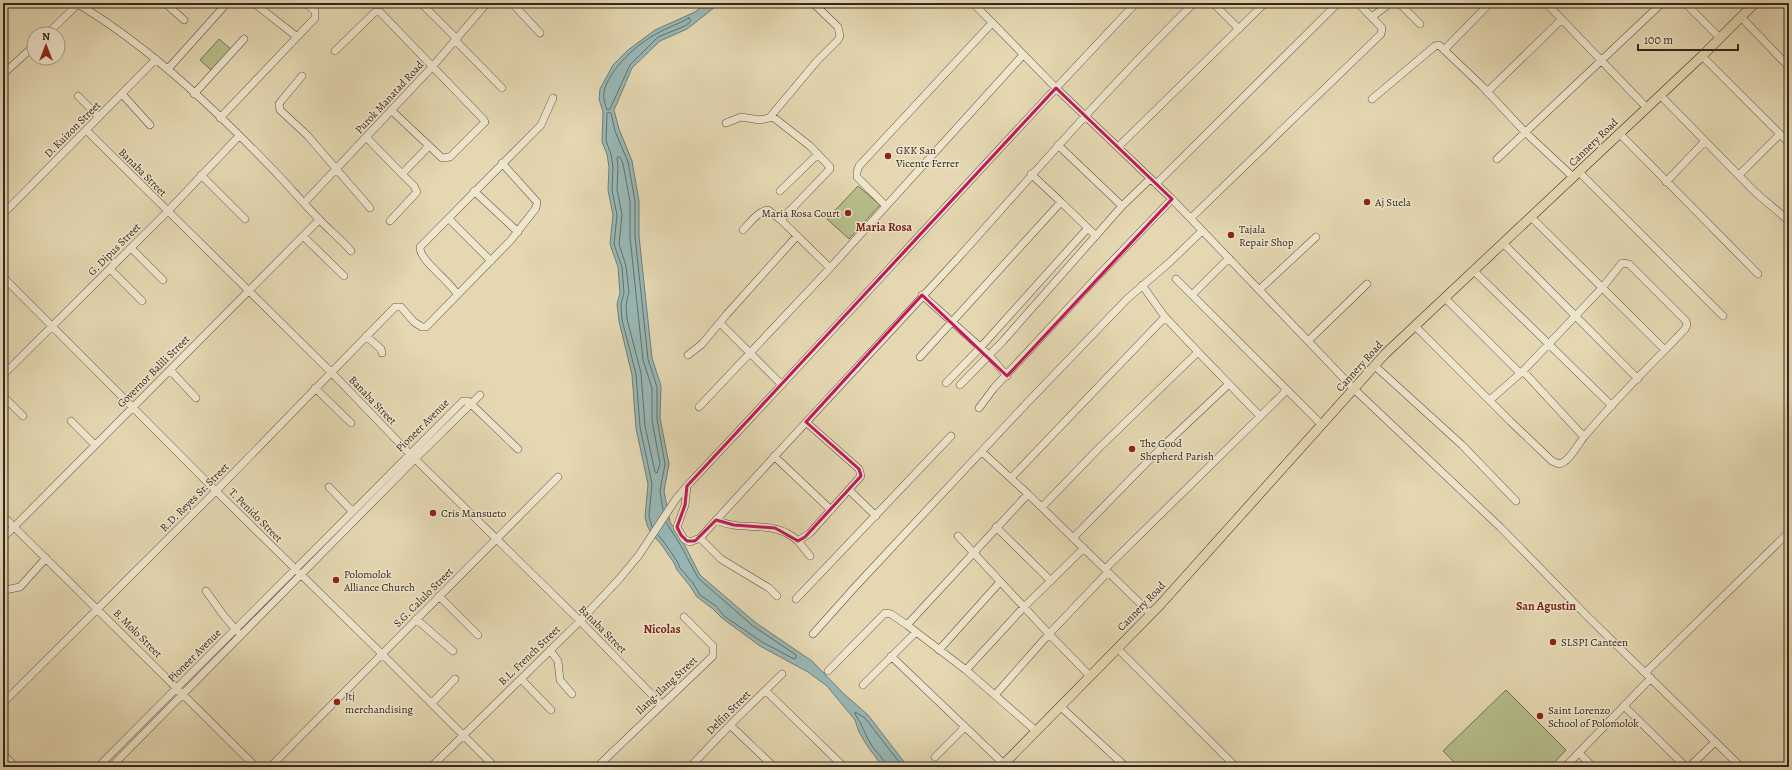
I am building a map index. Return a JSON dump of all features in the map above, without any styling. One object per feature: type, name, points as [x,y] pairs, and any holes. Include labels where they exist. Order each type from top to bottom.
[{"type":"main road","name":"Cannery Road","points":[[1004,766],[1036,731],[1151,614],[1375,366],[1415,326],[1646,107],[1702,56],[1755,3]]},
{"type":"street","points":[[164,3],[184,20]]},
{"type":"street","points":[[168,69],[227,3]]},
{"type":"street","points":[[254,3],[296,36]]},
{"type":"street","points":[[220,118],[315,16],[315,11],[305,3]]},
{"type":"street","points":[[421,3],[502,88]]},
{"type":"street","name":"Purok Manatad Road","points":[[304,203],[433,66],[487,3]]},
{"type":"street","points":[[512,3],[540,33]]},
{"type":"street","points":[[770,117],[840,36],[838,27],[813,3]]},
{"type":"street","points":[[973,3],[1056,88],[1191,218],[1309,340],[1354,389],[1500,527],[1741,767]]},
{"type":"street","name":"B.L. French Street","points":[[431,767],[580,621],[639,555],[672,504],[687,486],[1136,3]]},
{"type":"street","points":[[687,486],[685,505],[677,527],[681,535],[687,541],[695,541],[700,538],[1031,174],[1116,83],[1194,3]]},
{"type":"street","points":[[1213,3],[1239,29]]},
{"type":"street","points":[[1118,148],[1265,3]]},
{"type":"street","points":[[960,385],[989,355],[1122,206],[1153,182],[1338,3]]},
{"type":"street","points":[[1191,218],[1381,34],[1382,28],[1358,3]]},
{"type":"street","points":[[1372,17],[1390,3]]},
{"type":"street","points":[[1399,3],[1420,24]]},
{"type":"street","points":[[1444,50],[1490,3]]},
{"type":"street","points":[[1546,3],[1646,107]]},
{"type":"street","points":[[1497,159],[1662,3]]},
{"type":"street","points":[[1685,3],[1720,38]]},
{"type":"street","points":[[56,26],[79,4],[122,32],[168,69],[239,136],[319,220],[336,234],[351,251]]},
{"type":"street","points":[[335,51],[360,26],[377,12],[384,15],[485,122],[450,157],[442,158],[391,110]]},
{"type":"street","points":[[1741,17],[1789,67]]},
{"type":"street","points":[[1487,92],[1561,20]]},
{"type":"street","points":[[886,206],[857,177],[859,166],[992,23]]},
{"type":"street","points":[[194,94],[244,39]]},
{"type":"street","points":[[1372,99],[1435,46],[1439,45],[1525,132],[1576,174],[1723,316]]},
{"type":"street","points":[[3,74],[26,53]]},
{"type":"street","points":[[699,407],[830,268],[1023,55]]},
{"type":"street","points":[[1702,56],[1789,143]]},
{"type":"street","name":"D. Kuizon Street","points":[[3,214],[156,59]]},
{"type":"street","points":[[302,76],[282,100],[279,107],[337,168],[370,208]]},
{"type":"street","points":[[122,94],[150,125]]},
{"type":"street","points":[[1660,95],[1755,192],[1789,221]]},
{"type":"street","points":[[78,96],[99,116]]},
{"type":"street","points":[[502,163],[535,199],[537,204],[536,208],[518,232],[491,262],[457,294],[453,287],[424,258],[420,250],[421,246],[540,124],[553,98]]},
{"type":"street","points":[[726,123],[741,117],[760,120],[770,117],[778,119],[818,154],[830,167],[830,169],[781,220]]},
{"type":"street","name":"Banaba Street","points":[[86,130],[248,292],[331,372],[409,454],[580,621],[661,704]]},
{"type":"street","points":[[1619,133],[1758,274]]},
{"type":"street","points":[[1739,175],[1780,134]]},
{"type":"street","name":"G. Dipus Street","points":[[3,375],[168,211],[239,136]]},
{"type":"street","points":[[366,137],[414,186],[417,192],[390,221]]},
{"type":"street","points":[[1666,182],[1705,142]]},
{"type":"street","points":[[1058,145],[1122,206]]},
{"type":"street","points":[[402,174],[429,146]]},
{"type":"street","points":[[780,191],[818,154]]},
{"type":"street","points":[[1031,174],[1096,236]]},
{"type":"street","points":[[201,176],[245,219]]},
{"type":"street","points":[[474,191],[518,232]]},
{"type":"street","points":[[979,408],[1098,276],[1172,199]]},
{"type":"street","points":[[920,356],[1060,202]]},
{"type":"street","points":[[743,230],[764,210],[768,210],[781,220],[830,268]]},
{"type":"street","points":[[1531,217],[1666,350]]},
{"type":"street","points":[[449,219],[491,262]]},
{"type":"street","name":"Governor Balili Street","points":[[3,538],[319,220]]},
{"type":"street","points":[[946,383],[980,348],[1087,229]]},
{"type":"street","points":[[813,634],[855,586],[1025,405],[1142,285],[1170,262],[1202,231]]},
{"type":"street","points":[[303,236],[344,276]]},
{"type":"street","points":[[688,354],[697,349],[797,236]]},
{"type":"street","points":[[1260,289],[1316,237]]},
{"type":"street","points":[[1504,243],[1638,379]]},
{"type":"street","points":[[131,248],[163,280]]},
{"type":"street","points":[[1192,296],[1229,258]]},
{"type":"street","points":[[1415,326],[1490,400],[1510,422],[1556,463],[1562,464],[1612,406],[1685,329],[1687,325],[1686,321],[1629,264],[1622,264],[1602,288],[1574,314],[1521,372],[1490,400]]},
{"type":"street","points":[[110,269],[142,301]]},
{"type":"street","points":[[1474,271],[1612,406]]},
{"type":"street","name":"T. Penido Street","points":[[3,277],[216,492],[432,703],[495,767]]},
{"type":"street","points":[[1176,279],[1322,425]]},
{"type":"street","points":[[1309,340],[1366,284]]},
{"type":"street","points":[[1142,285],[1165,317],[1260,416]]},
{"type":"street","name":"R.D. Reyes Sr. Street","points":[[3,703],[216,492],[392,310],[398,306],[404,310],[418,325],[424,327],[443,311],[457,294]]},
{"type":"street","points":[[922,295],[989,355],[1007,376]]},
{"type":"street","points":[[1445,298],[1521,372],[1584,437]]},
{"type":"street","points":[[1011,478],[1165,317]]},
{"type":"street","points":[[720,323],[782,385]]},
{"type":"street","points":[[366,336],[381,349],[382,353]]},
{"type":"street","points":[[1042,507],[1098,449],[1198,352]]},
{"type":"street","points":[[1375,366],[1462,445],[1516,501]]},
{"type":"street","points":[[170,370],[196,398]]},
{"type":"street","points":[[1073,538],[1160,449],[1229,384]]},
{"type":"street","points":[[315,388],[351,423]]},
{"type":"street","points":[[995,695],[1107,570],[1287,390]]},
{"type":"street","points":[[480,395],[471,404],[518,449]]},
{"type":"street","points":[[3,396],[24,416]]},
{"type":"street","name":"Pioneer Avenue","points":[[98,767],[463,401],[467,401],[471,404],[111,767]]},
{"type":"street","points":[[72,422],[95,446]]},
{"type":"street","points":[[798,541],[810,533],[862,476],[859,469],[806,422]]},
{"type":"street","points":[[796,599],[951,436]]},
{"type":"street","points":[[982,452],[1042,507],[1151,614]]},
{"type":"street","points":[[774,456],[831,510]]},
{"type":"street","name":"S.G. Calulo Street","points":[[270,767],[558,477]]},
{"type":"street","points":[[329,487],[352,511]]},
{"type":"street","points":[[849,490],[876,516]]},
{"type":"street","points":[[907,624],[1028,494]]},
{"type":"street","name":"B. Molo Street","points":[[3,516],[256,767]]},
{"type":"street","points":[[716,520],[729,524],[775,528],[794,537],[810,556]]},
{"type":"street","points":[[996,527],[1051,581]]},
{"type":"street","points":[[1564,767],[1624,706],[1648,676],[1789,532]]},
{"type":"street","points":[[958,536],[1090,676]]},
{"type":"street","points":[[700,538],[722,559],[769,588],[777,596]]},
{"type":"street","points":[[966,670],[1024,607],[1084,548]]},
{"type":"street","points":[[5,590],[20,587],[46,558]]},
{"type":"street","points":[[939,650],[1000,582]]},
{"type":"street","points":[[206,591],[241,635]]},
{"type":"street","points":[[439,596],[478,635]]},
{"type":"street","points":[[828,671],[885,613],[891,614],[907,624],[966,670],[1036,731]]},
{"type":"street","name":"Ilang-Ilang Street","points":[[597,767],[661,704],[713,656],[713,646],[684,617]]},
{"type":"street","points":[[416,619],[453,651]]},
{"type":"street","points":[[863,685],[916,632]]},
{"type":"street","points":[[1118,649],[1236,767]]},
{"type":"street","points":[[550,650],[558,661],[560,680],[572,694]]},
{"type":"street","points":[[891,656],[1004,766]]},
{"type":"street","name":"Delfin Street","points":[[693,764],[782,674]]},
{"type":"street","points":[[432,703],[455,679]]},
{"type":"street","points":[[520,679],[551,710]]},
{"type":"street","points":[[766,691],[844,767]]},
{"type":"street","points":[[1624,706],[1686,767]]},
{"type":"street","points":[[1061,707],[1126,767]]},
{"type":"street","points":[[730,725],[774,767]]},
{"type":"street","points":[[935,756],[965,727]]},
{"type":"street","points":[[1689,767],[1715,742]]},
{"type":"street","points":[[114,750],[121,757]]},
{"type":"street","points":[[1579,753],[1593,767]]},
{"type":"street","points":[[3,754],[16,767]]},
{"type":"street","points":[[693,764],[701,767]]},
{"type":"highlighted area","points":[[1056,88],[1172,199],[1007,376],[922,295],[806,422],[859,469],[861,476],[805,537],[798,541],[775,528],[734,525],[716,520],[695,541],[687,541],[681,535],[677,527],[685,505],[687,486]]},
{"type":"green space","points":[[219,39],[231,49],[212,71],[200,60]]},
{"type":"green space","points":[[858,186],[880,205],[849,239],[827,219]]},
{"type":"green space","points":[[1506,690],[1566,750],[1550,767],[1459,767],[1443,751]]},
{"type":"water","points":[[706,3],[720,3],[687,29],[660,41],[632,68],[614,110],[619,129],[632,161],[639,201],[639,236],[652,358],[661,386],[660,418],[669,464],[664,491],[670,522],[684,544],[700,575],[756,623],[812,661],[844,694],[868,715],[908,767],[883,767],[859,732],[855,720],[827,686],[808,672],[760,646],[722,618],[697,597],[677,570],[661,544],[651,533],[647,525],[645,517],[648,484],[636,428],[632,375],[619,321],[617,304],[620,293],[618,267],[610,244],[613,215],[608,190],[609,167],[607,154],[602,142],[603,112],[599,99],[600,89],[613,65],[628,50],[655,30],[695,12]]},
{"type":"place","name":"GKK San Vicente Ferrer","points":[[888,156]]},
{"type":"place","name":"Aj Suela","points":[[1367,202]]},
{"type":"place","name":"Maria Rosa Court","points":[[848,213]]},
{"type":"place","name":"Tajala Repair Shop","points":[[1231,235]]},
{"type":"place","name":"The Good Shepherd Parish","points":[[1132,449]]},
{"type":"place","name":"Cris Mansueto","points":[[433,513]]},
{"type":"place","name":"Polomolok Alliance Church","points":[[336,580]]},
{"type":"place","name":"SLSPI Canteen","points":[[1553,642]]},
{"type":"place","name":"Jtj merchandising","points":[[337,702]]},
{"type":"place","name":"Saint Lorenzo School of Polomolok","points":[[1540,716]]},
{"type":"district","name":"Maria Rosa","points":[[884,227]]},
{"type":"district","name":"San Agustin","points":[[1546,606]]},
{"type":"district","name":"Nicolas","points":[[662,629]]}]
